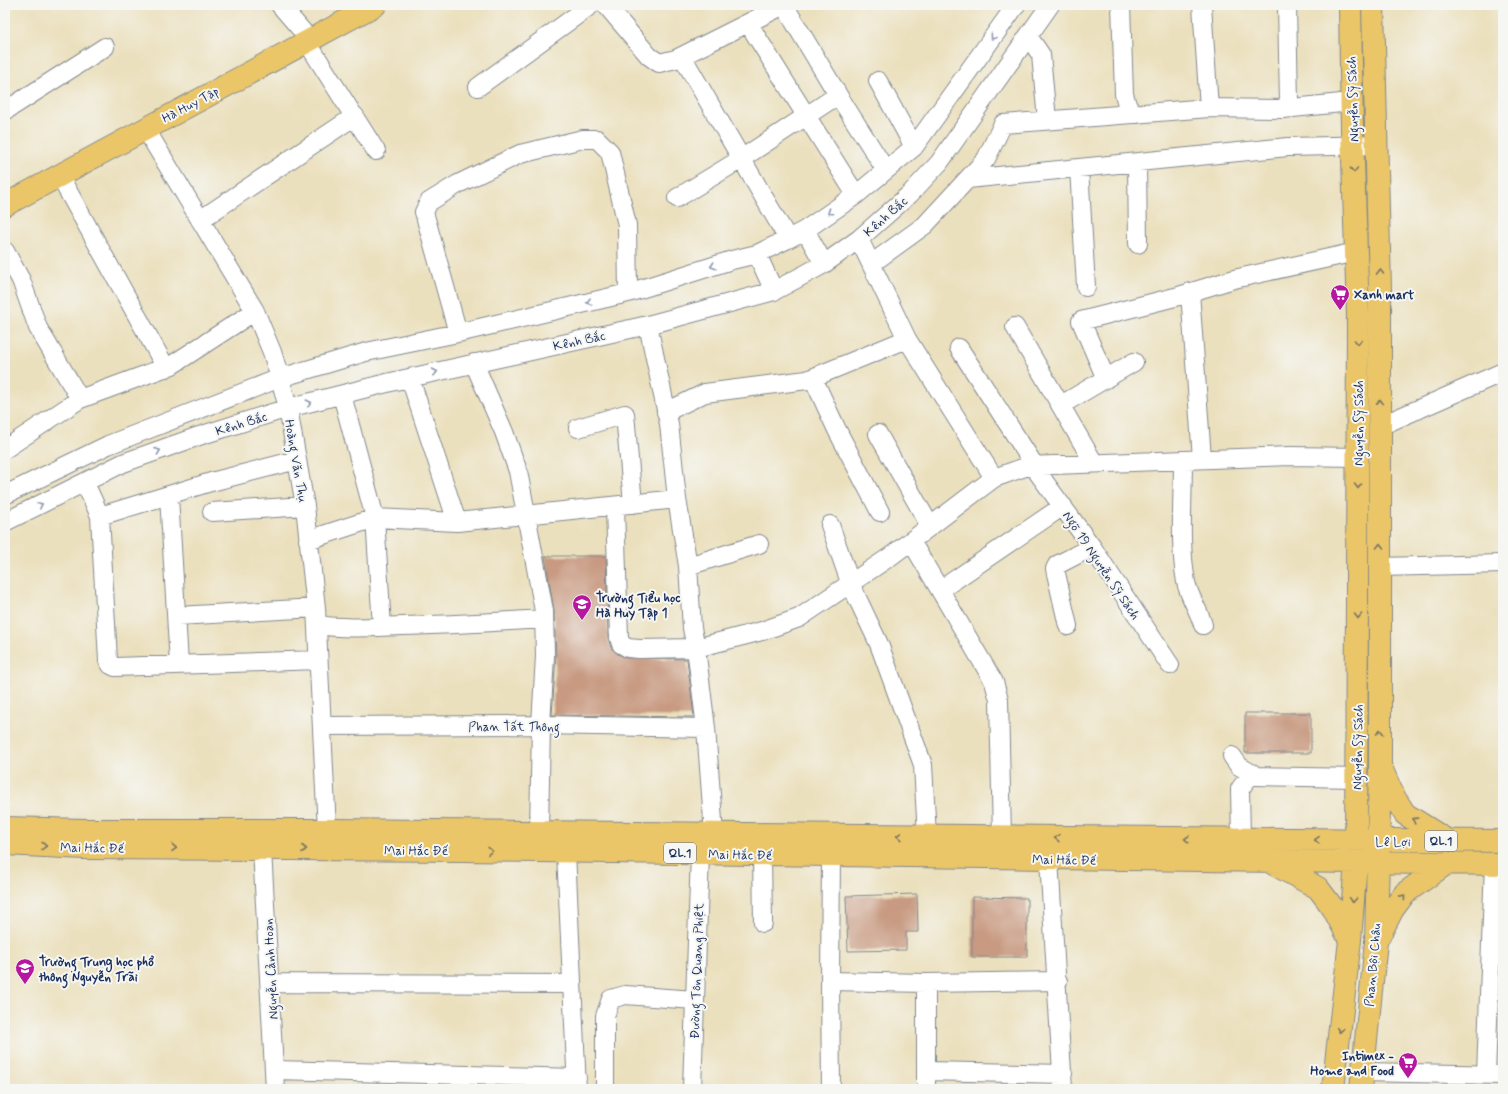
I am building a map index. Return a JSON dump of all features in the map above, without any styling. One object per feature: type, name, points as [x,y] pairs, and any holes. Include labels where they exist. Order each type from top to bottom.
[{"type":"main road","name":"Hà Huy Tập","points":[[5,205],[375,5]]},
{"type":"main road","name":"Nguyễn Sỹ Sách","points":[[1350,5],[1351,102],[1358,315],[1358,651],[1356,851]]},
{"type":"main road","name":"Nguyễn Sỹ Sách","points":[[1373,5],[1380,314],[1380,766],[1378,840]]},
{"type":"main road","points":[[1358,315],[1380,314]]},
{"type":"main road","points":[[1358,518],[1380,516]]},
{"type":"main road","points":[[1358,651],[1380,652]]},
{"type":"main road","points":[[1380,766],[1394,797],[1405,814],[1448,841]]},
{"type":"main road","name":"Mai Hắc Đế","points":[[5,828],[85,839],[262,849],[462,841],[539,832],[1241,840],[1356,851],[1378,862]]},
{"type":"main road","name":"Mai Hắc Đế","points":[[5,844],[85,839],[327,830],[462,841],[566,852],[1269,861],[1356,851]]},
{"type":"main road","name":"Lê Lợi","points":[[1356,851],[1378,840],[1503,841]]},
{"type":"main road","name":"Phan Bội Châu","points":[[1362,1081],[1376,942],[1378,840]]},
{"type":"main road","name":"Phan Bội Châu","points":[[1334,1080],[1350,940],[1356,851]]},
{"type":"main road","points":[[1269,861],[1318,888],[1333,908],[1350,940]]},
{"type":"main road","name":"Lê Lợi","points":[[1378,862],[1498,864]]},
{"type":"main road","points":[[1376,942],[1393,909],[1405,893],[1447,863]]},
{"type":"main road","points":[[1334,1080],[1362,1081]]},
{"type":"street","points":[[280,5],[309,41],[376,151]]},
{"type":"street","points":[[478,87],[591,5]]},
{"type":"street","points":[[606,5],[649,56],[659,63],[682,56],[784,5],[838,95],[885,169]]},
{"type":"street","name":"Kênh Bắc","points":[[5,495],[108,445],[280,378],[366,352],[458,333],[628,293],[732,260],[757,254],[788,239],[805,230],[856,195],[885,169],[914,147],[1016,5]]},
{"type":"street","name":"Kênh Bắc","points":[[5,522],[122,463],[199,436],[288,408],[474,363],[648,325],[774,291],[824,264],[859,239],[910,194],[938,163],[1050,5]]},
{"type":"street","points":[[1121,5],[1124,94],[1128,108],[1137,114]]},
{"type":"street","points":[[1202,5],[1209,108]]},
{"type":"street","points":[[1283,109],[1288,102],[1287,5]]},
{"type":"street","points":[[748,23],[856,195]]},
{"type":"street","points":[[1028,36],[1041,55],[1047,120]]},
{"type":"street","points":[[5,111],[104,46]]},
{"type":"street","points":[[682,56],[788,239]]},
{"type":"street","points":[[878,81],[914,147]]},
{"type":"street","points":[[677,198],[741,159],[838,95]]},
{"type":"street","points":[[871,264],[925,225],[986,159],[1003,124],[1209,108],[1283,109],[1351,102]]},
{"type":"street","points":[[200,220],[355,116]]},
{"type":"street","name":"Hoàng Văn Thụ","points":[[145,128],[255,311],[272,352],[288,408],[305,506],[316,616],[327,830]]},
{"type":"street","points":[[458,333],[424,212],[429,202],[458,184],[520,154],[583,139],[597,139],[610,152],[627,225],[628,293]]},
{"type":"street","points":[[968,178],[1137,163],[1288,147],[1377,145]]},
{"type":"street","points":[[1137,163],[1138,244]]},
{"type":"street","points":[[1080,168],[1086,287]]},
{"type":"street","points":[[59,175],[166,368]]},
{"type":"street","points":[[805,230],[824,264]]},
{"type":"street","points":[[859,239],[907,339],[994,478]]},
{"type":"street","points":[[5,251],[21,280],[38,328],[80,399]]},
{"type":"street","points":[[1106,378],[1081,322],[1234,279],[1356,252]]},
{"type":"street","points":[[757,254],[774,291]]},
{"type":"street","points":[[1190,292],[1202,459]]},
{"type":"street","points":[[5,448],[80,399],[166,368],[255,311]]},
{"type":"street","points":[[648,325],[666,412],[677,499],[688,566],[692,628],[706,728],[714,834]]},
{"type":"street","points":[[1016,327],[1094,463]]},
{"type":"street","points":[[666,412],[705,394],[813,378],[907,339]]},
{"type":"street","name":"Ngõ 19 Nguyễn Sỹ Sách","points":[[959,348],[1033,463],[1033,466],[1092,546],[1170,665]]},
{"type":"street","points":[[1061,405],[1134,362]]},
{"type":"street","points":[[474,363],[504,432],[518,471],[544,618],[545,656],[541,725],[539,832]]},
{"type":"street","points":[[1380,426],[1503,372]]},
{"type":"street","points":[[410,378],[457,522]]},
{"type":"street","points":[[813,378],[837,430],[880,512]]},
{"type":"street","points":[[342,394],[375,518],[382,627]]},
{"type":"street","points":[[578,428],[625,414],[633,504]]},
{"type":"street","points":[[878,434],[930,526]]},
{"type":"street","points":[[615,506],[619,638],[621,644],[628,648],[639,649],[696,648],[762,631],[799,618],[851,585],[994,478],[1033,466],[1290,456],[1358,457]]},
{"type":"street","points":[[100,516],[211,482],[297,460]]},
{"type":"street","points":[[1183,460],[1183,542],[1186,584],[1198,609],[1203,625]]},
{"type":"street","points":[[85,483],[100,516],[109,663],[115,666],[318,660]]},
{"type":"street","points":[[169,496],[179,664]]},
{"type":"street","points":[[308,540],[375,518],[457,522],[677,499]]},
{"type":"street","points":[[212,512],[305,506]]},
{"type":"street","points":[[940,590],[1063,506]]},
{"type":"street","points":[[830,525],[851,585],[879,644],[923,765],[927,836]]},
{"type":"street","points":[[911,541],[994,682],[999,700],[1002,837]]},
{"type":"street","points":[[688,566],[759,544]]},
{"type":"street","points":[[1068,626],[1055,569],[1057,565],[1092,546]]},
{"type":"street","points":[[1380,567],[1503,564]]},
{"type":"street","points":[[177,616],[316,616],[336,628],[471,624],[544,618]]},
{"type":"street","name":"Phan Tất Thông","points":[[322,726],[541,725],[706,728]]},
{"type":"street","points":[[1232,756],[1239,766],[1256,776],[1356,778]]},
{"type":"street","points":[[1241,840],[1240,789],[1252,773]]},
{"type":"street","name":"Nguyễn Cảnh Hoan","points":[[262,849],[271,983],[275,1089]]},
{"type":"street","points":[[275,1070],[577,1083],[566,852]]},
{"type":"street","name":"Đường Tôn Quang Phiệt","points":[[692,1089],[700,853]]},
{"type":"street","points":[[762,854],[763,923]]},
{"type":"street","points":[[831,855],[831,1089]]},
{"type":"street","points":[[926,1071],[1063,1081],[1058,981],[1049,859]]},
{"type":"street","points":[[1362,1081],[1482,1078],[1498,864]]},
{"type":"street","points":[[830,981],[926,983],[1058,981]]},
{"type":"street","points":[[271,983],[572,984]]},
{"type":"street","points":[[926,983],[926,1089]]},
{"type":"street","points":[[605,1089],[605,1016],[611,999],[625,995],[695,1000]]},
{"type":"building","name":"Trường Tiểu học Hà Huy Tập 1","points":[[545,556],[606,556],[608,638],[611,648],[618,654],[627,658],[687,659],[694,717],[552,715],[556,656],[554,611]]},
{"type":"building","points":[[1245,713],[1311,713],[1311,753],[1245,753]]},
{"type":"building","points":[[917,894],[918,932],[906,932],[906,950],[848,951],[846,896]]},
{"type":"building","points":[[972,897],[1027,898],[1027,957],[972,957]]},
{"type":"place","name":"Xanh mart","points":[[1340,311]]},
{"type":"place","name":"Trường Tiểu học Hà Huy Tập 1","points":[[582,621]]},
{"type":"place","name":"Trường Trung học phổ thông Nguyễn Trãi","points":[[25,985]]},
{"type":"place","name":"Intimex - Home and Food","points":[[1408,1079]]}]
